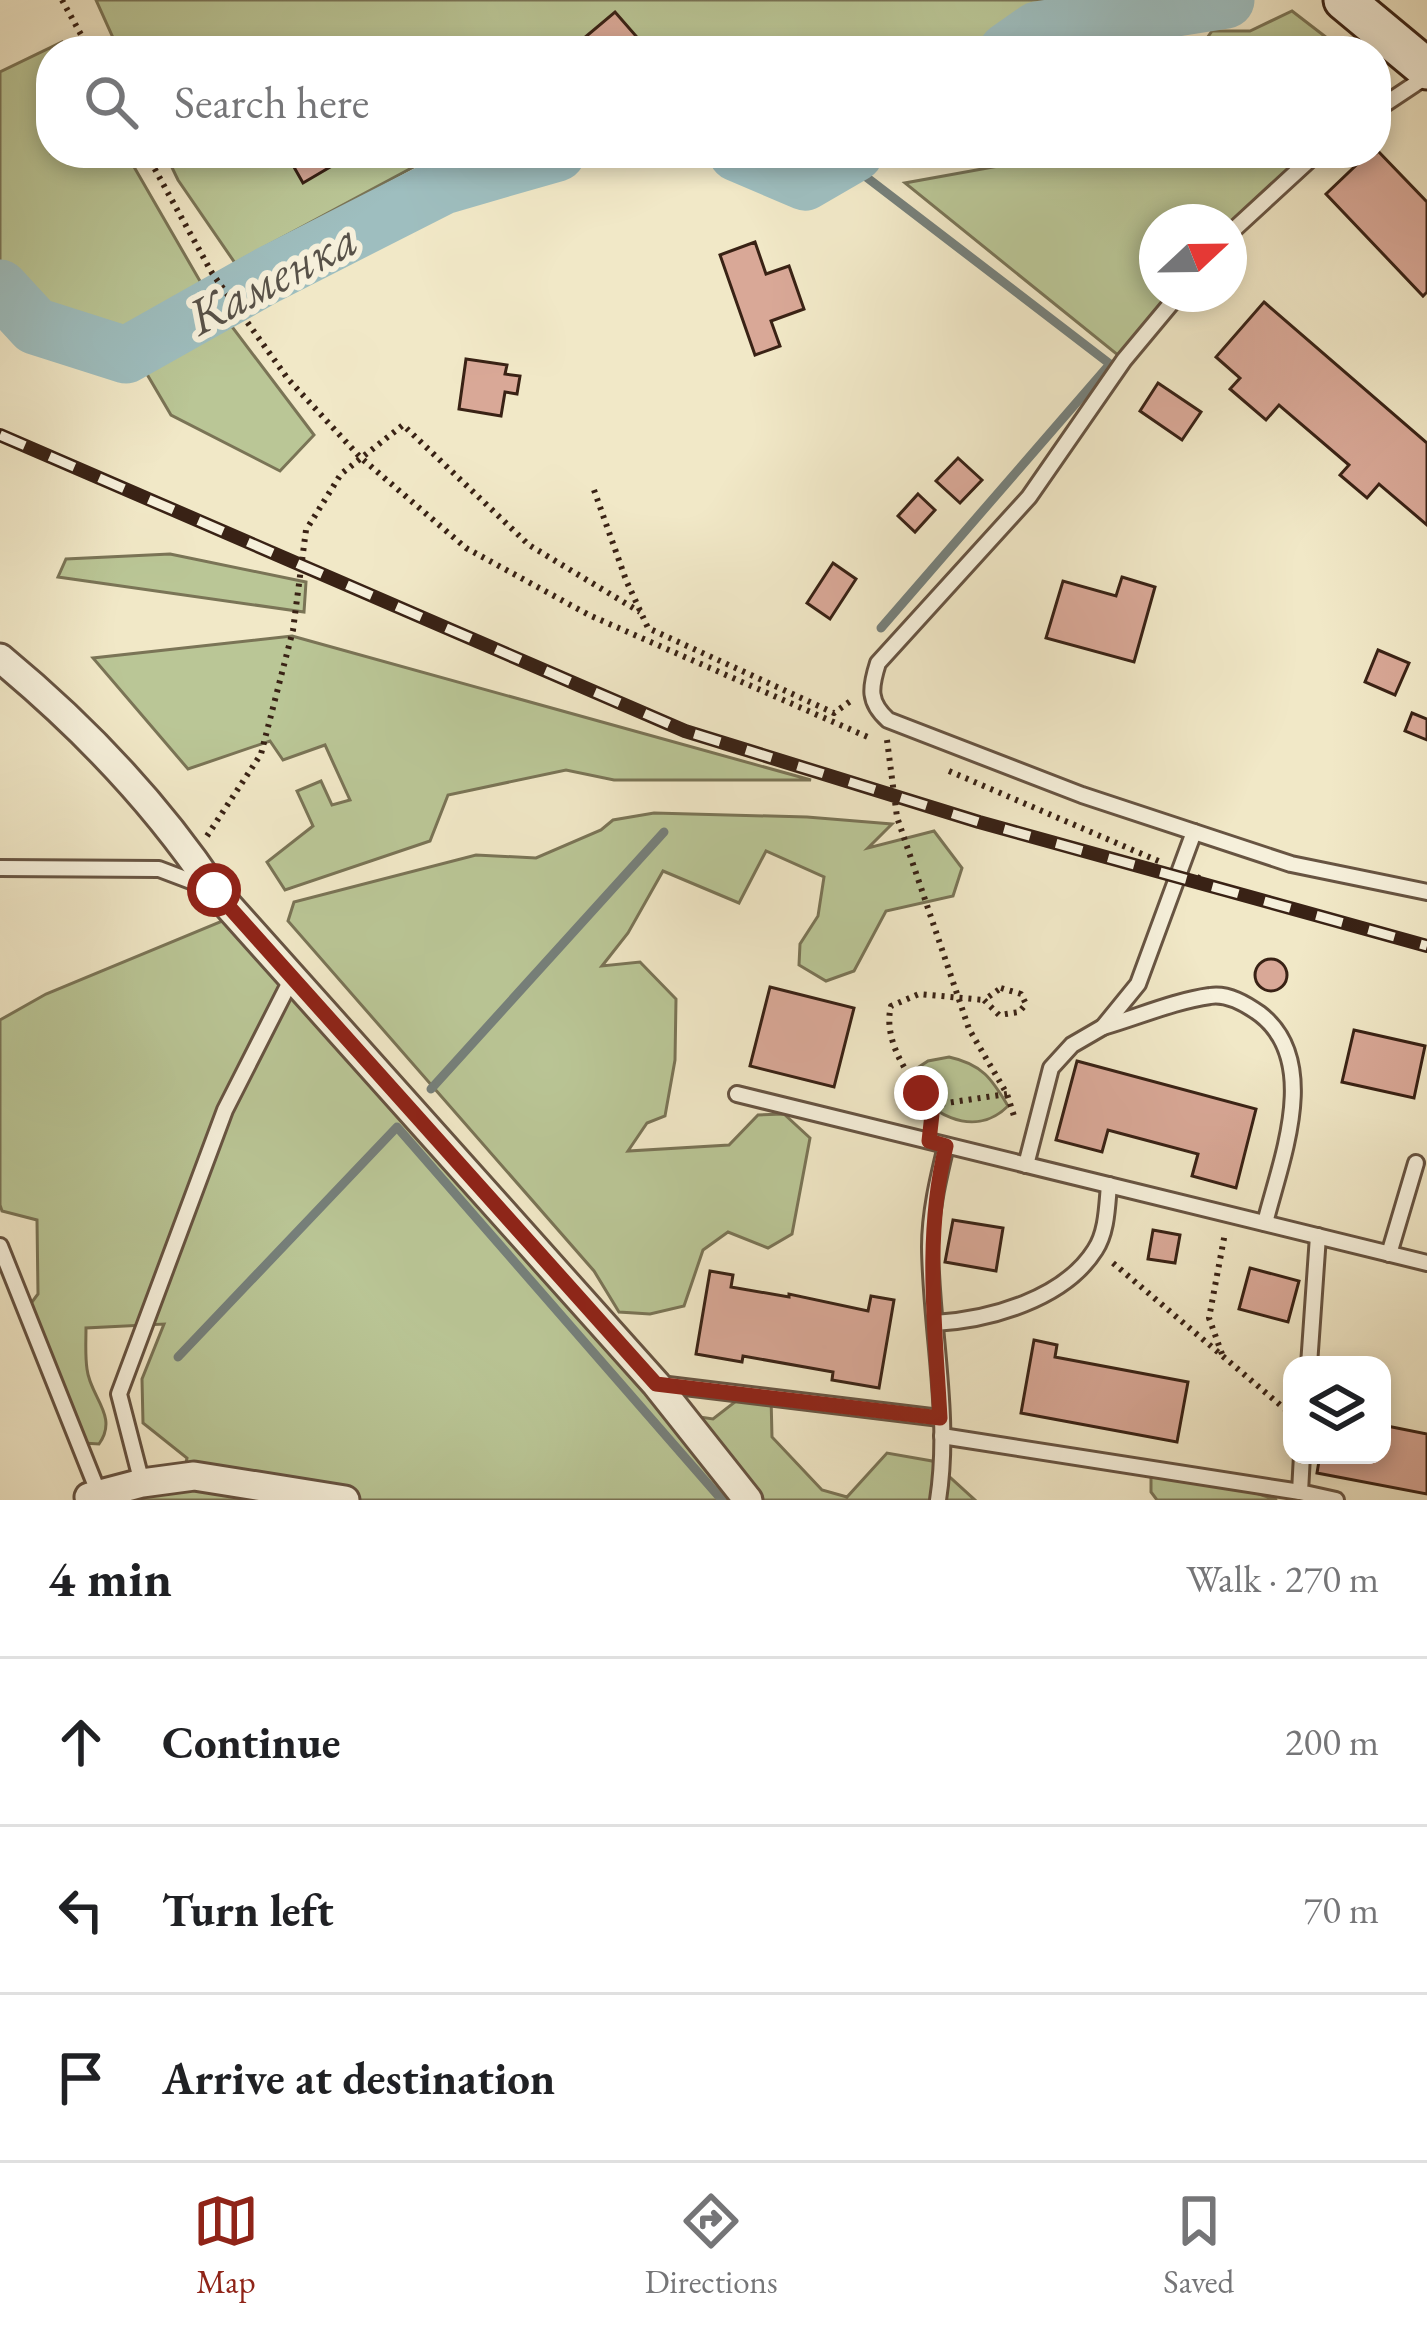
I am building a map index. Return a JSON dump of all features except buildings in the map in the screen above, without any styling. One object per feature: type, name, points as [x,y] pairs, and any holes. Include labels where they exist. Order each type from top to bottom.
[{"type":"street","points":[[1352,7],[1385,36]]},
{"type":"street","points":[[1391,41],[1427,73]]},
{"type":"street","points":[[0,658],[69,716],[214,890],[656,1384],[748,1500]]},
{"type":"street","points":[[90,1497],[194,1476],[345,1500]]},
{"type":"lane","points":[[1391,99],[1427,73]]},
{"type":"lane","points":[[1247,217],[1301,168]]},
{"type":"lane","points":[[1164,312],[1029,497],[878,663],[870,688],[875,708],[888,720],[1082,796],[1291,864],[1427,892]]},
{"type":"lane","points":[[1103,1027],[1138,984],[1194,832]]},
{"type":"lane","points":[[0,868],[159,869],[214,890]]},
{"type":"lane","points":[[142,1483],[119,1394],[225,1109],[293,976]]},
{"type":"lane","points":[[1018,1163],[1051,1068],[1072,1045],[1103,1027],[1214,994],[1244,1002],[1271,1023],[1290,1064],[1294,1105],[1265,1223]]},
{"type":"lane","points":[[737,1094],[1427,1263]]},
{"type":"lane","points":[[938,1500],[944,1461],[930,1244],[946,1146]]},
{"type":"lane","points":[[1389,1254],[1415,1163]]},
{"type":"lane","points":[[935,1323],[1021,1304],[1064,1284],[1096,1250],[1106,1220],[1109,1185]]},
{"type":"lane","points":[[1310,1356],[1318,1236]]},
{"type":"lane","points":[[0,1246],[90,1497]]},
{"type":"lane","points":[[656,1384],[940,1418]]},
{"type":"lane","points":[[942,1436],[1336,1500]]},
{"type":"lane","points":[[1300,1492],[1302,1464]]},
{"type":"path","points":[[62,0],[82,36]]},
{"type":"path","points":[[154,168],[212,273],[288,380],[360,457],[466,548],[589,615],[907,754]]},
{"type":"path","points":[[192,858],[261,754],[293,630],[306,530],[341,474],[404,424],[529,545],[640,612]]},
{"type":"path","points":[[594,490],[648,628],[833,713],[870,688]]},
{"type":"path","points":[[888,720],[886,745],[896,817],[958,998],[984,1059],[1014,1111],[1018,1163]]},
{"type":"path","points":[[948,771],[1221,888]]},
{"type":"path","points":[[929,1141],[933,1105],[902,1062],[888,1020],[891,1006],[919,994],[984,1000],[1001,988],[1012,988],[1026,1004],[1019,1012],[999,1015],[984,1000]]},
{"type":"path","points":[[933,1105],[1007,1094]]},
{"type":"path","points":[[1223,1357],[1209,1318],[1228,1214]]},
{"type":"path","points":[[1096,1250],[1283,1407]]},
{"type":"green space","points":[[96,0],[1051,0],[996,36],[112,36]]},
{"type":"green space","points":[[1292,11],[1324,36],[1208,36],[1212,31],[1250,31]]},
{"type":"green space","points":[[36,55],[36,168],[135,168],[208,295],[314,435],[280,471],[171,415],[131,347],[47,323],[0,273],[0,72]]},
{"type":"green space","points":[[172,168],[412,168],[235,263]]},
{"type":"green space","points":[[988,168],[1301,168],[1247,217],[1247,204],[1139,204],[1139,312],[1164,312],[1124,360],[905,183]]},
{"type":"green space","points":[[170,554],[306,582],[304,612],[58,577],[66,559]]},
{"type":"green space","points":[[292,636],[811,780],[614,780],[566,770],[448,795],[430,841],[285,890],[267,862],[313,826],[297,791],[321,781],[332,805],[350,800],[325,745],[283,760],[270,741],[188,769],[93,658]]},
{"type":"green space","points":[[654,813],[892,824],[868,848],[934,831],[962,868],[953,896],[886,911],[854,971],[826,981],[799,965],[800,944],[818,916],[824,877],[766,851],[739,903],[663,871],[628,933],[602,966],[640,962],[676,999],[675,1060],[665,1116],[647,1123],[628,1151],[729,1145],[758,1115],[784,1114],[810,1138],[792,1234],[768,1248],[728,1232],[703,1250],[684,1306],[650,1314],[619,1312],[594,1271],[288,921],[294,902],[476,855],[536,858],[601,830],[613,820]]},
{"type":"green space","points":[[239,914],[597,1340],[666,1412],[713,1419],[749,1391],[771,1396],[772,1437],[822,1490],[847,1497],[887,1453],[932,1461],[975,1500],[121,1500],[184,1472],[187,1458],[143,1423],[142,1379],[164,1324],[86,1328],[89,1379],[106,1424],[99,1444],[83,1443],[29,1306],[38,1294],[37,1220],[2,1211],[0,1205],[0,1020],[46,994]]},
{"type":"green space","points":[[949,1057],[985,1074],[1008,1106],[980,1121],[951,1118],[937,1111],[905,1076],[928,1061]]},
{"type":"green space","points":[[1169,1464],[1277,1500],[1157,1500],[1151,1492],[1151,1472]]},
{"type":"waterway","name":"Каменка","points":[[1028,36],[1037,30],[1226,0]]},
{"type":"waterway","name":"Каменка","points":[[0,288],[35,326],[126,355],[268,275],[443,186],[505,168]]},
{"type":"waterway","name":"Каменка","points":[[772,168],[805,182],[829,168]]},
{"type":"waterway","points":[[854,168],[1110,364],[881,628]]},
{"type":"waterway","points":[[431,1089],[664,832]]},
{"type":"waterway","points":[[178,1357],[397,1127],[722,1500]]},
{"type":"railway","points":[[0,435],[685,731],[979,822],[1427,946]]},
{"type":"route","points":[[214,890],[656,1384],[940,1418],[930,1244],[946,1146],[929,1141],[933,1105],[921,1093]]}]
